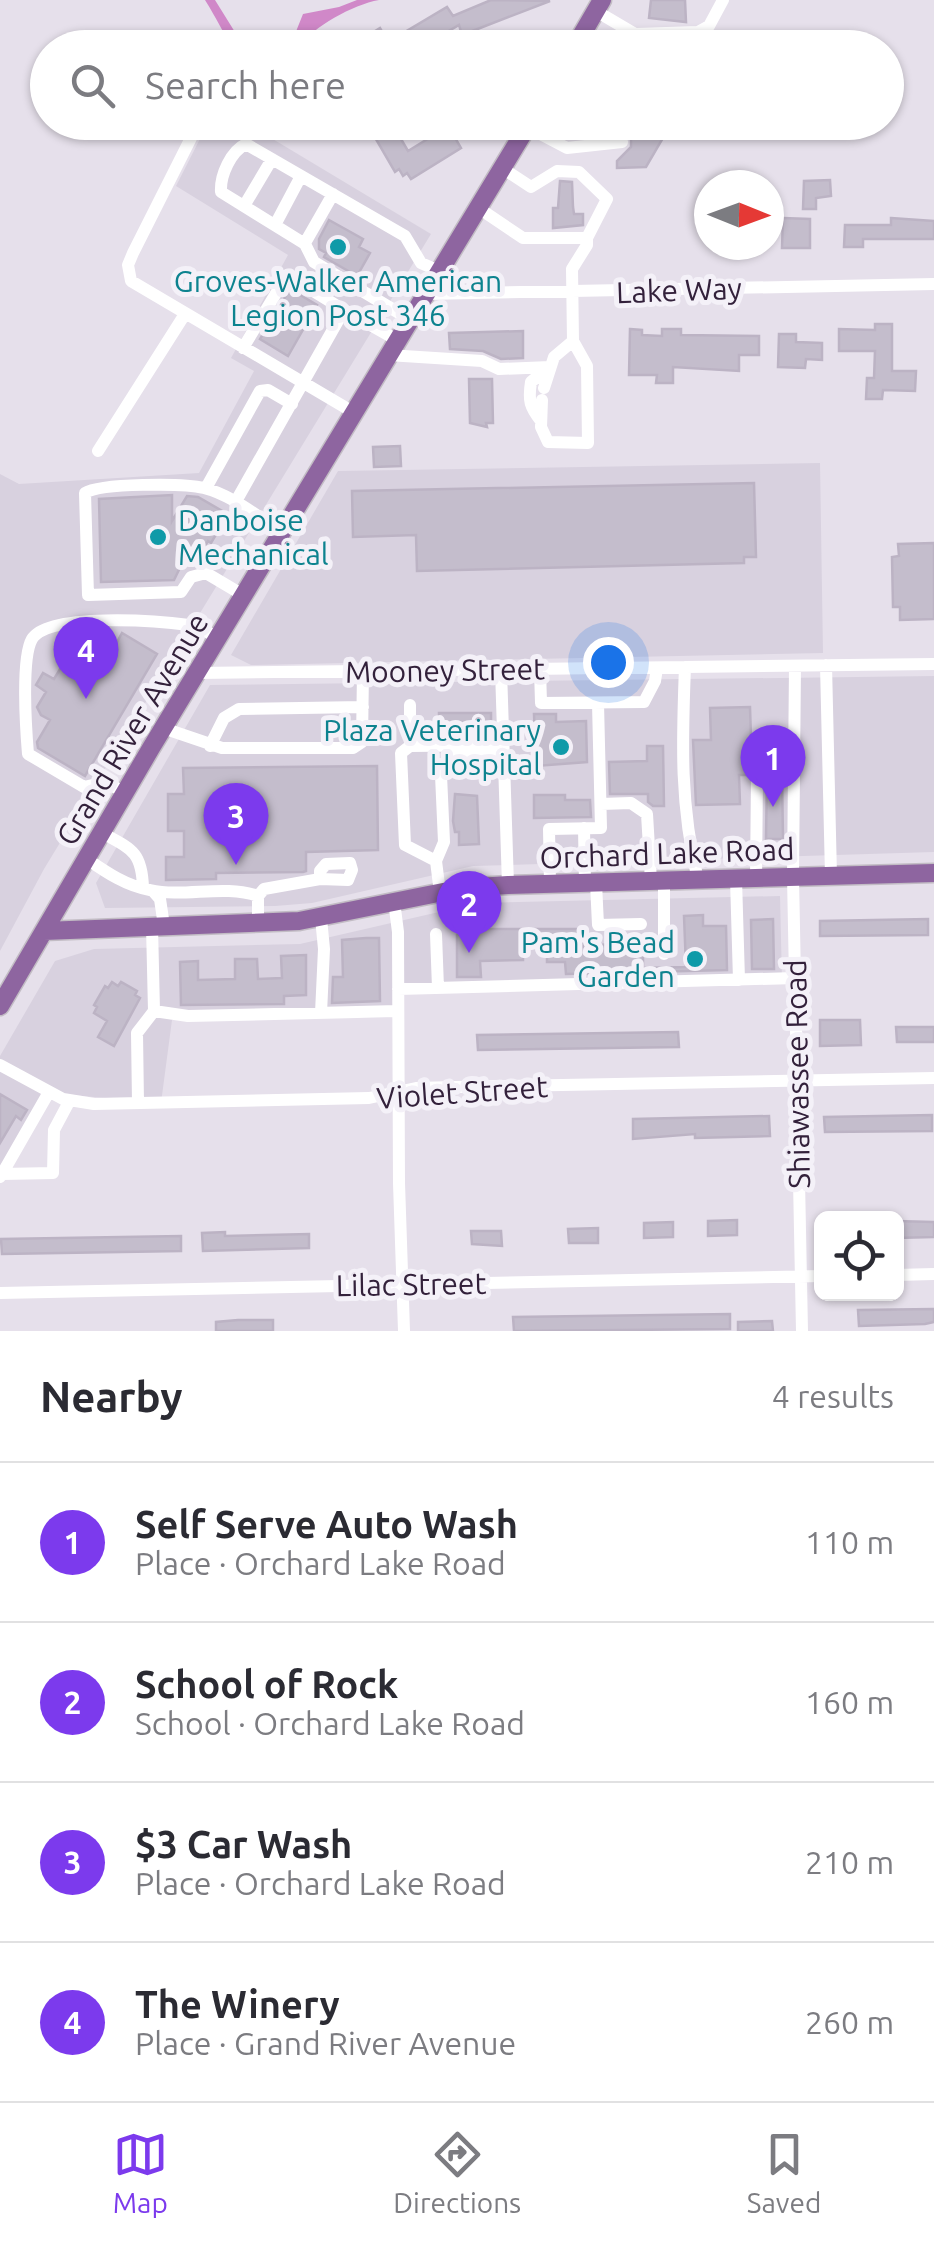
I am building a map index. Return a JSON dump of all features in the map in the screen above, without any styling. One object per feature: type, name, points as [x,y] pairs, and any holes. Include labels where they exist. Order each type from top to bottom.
[{"type":"main road","points":[[584,30],[599,5]]},
{"type":"main road","name":"Grand River Avenue","points":[[0,1006],[196,672],[520,140]]},
{"type":"main road","name":"Orchard Lake Road","points":[[44,931],[258,924],[321,918],[440,892],[508,885],[934,873]]},
{"type":"street","points":[[701,30],[708,26],[723,0]]},
{"type":"street","points":[[599,5],[630,30]]},
{"type":"street","points":[[190,140],[128,265],[130,281],[353,412]]},
{"type":"street","points":[[551,140],[567,148],[622,142]]},
{"type":"street","points":[[409,319],[314,262],[305,243],[222,192],[220,182],[236,149],[246,144],[406,236],[421,263],[438,271]]},
{"type":"street","points":[[244,206],[272,159]]},
{"type":"street","points":[[502,168],[531,187],[556,171],[579,172],[607,199],[572,269],[572,341],[587,366],[588,443],[548,442],[541,421],[543,394],[554,357],[572,341]]},
{"type":"street","points":[[275,225],[301,176]]},
{"type":"street","points":[[305,243],[333,194]]},
{"type":"street","points":[[478,207],[523,238],[588,238]]},
{"type":"street","points":[[243,348],[287,275],[344,310],[392,347],[482,361],[499,369],[550,367]]},
{"type":"street","name":"Lake Way","points":[[425,294],[934,284]]},
{"type":"street","points":[[235,503],[344,310]]},
{"type":"street","points":[[98,452],[185,314]]},
{"type":"street","points":[[541,421],[528,405],[530,382],[550,367]]},
{"type":"street","points":[[206,488],[260,391],[268,390],[292,404]]},
{"type":"street","points":[[244,595],[206,573],[191,577],[181,592],[104,597],[88,594],[86,493],[91,488],[117,486],[206,488],[282,532]]},
{"type":"street","points":[[126,793],[106,782],[84,786],[28,754],[24,712],[28,648],[34,635],[82,621],[190,626],[218,638]]},
{"type":"street","name":"Mooney Street","points":[[196,672],[934,664]]},
{"type":"street","name":"Shiawassee Road","points":[[796,666],[793,877],[802,1331]]},
{"type":"street","points":[[826,666],[832,876]]},
{"type":"street","points":[[685,667],[684,814],[698,880]]},
{"type":"street","points":[[540,669],[540,704],[644,702],[658,668]]},
{"type":"street","points":[[502,670],[508,885]]},
{"type":"street","points":[[164,728],[222,748],[352,748],[362,742],[363,671]]},
{"type":"street","points":[[550,884],[549,829],[601,828],[598,702]]},
{"type":"street","points":[[410,706],[410,746]]},
{"type":"street","points":[[210,746],[224,718],[233,711],[362,708]]},
{"type":"street","points":[[439,857],[405,845],[401,753],[410,746],[502,750]]},
{"type":"street","points":[[440,892],[440,775],[444,764],[453,758],[502,750]]},
{"type":"street","points":[[739,980],[757,776]]},
{"type":"street","points":[[601,804],[631,804],[647,814],[664,954]]},
{"type":"street","points":[[584,828],[598,925],[641,924]]},
{"type":"street","points":[[102,833],[132,849],[148,890]]},
{"type":"street","points":[[87,860],[160,899],[154,1012],[137,1032],[138,1103]]},
{"type":"street","points":[[148,890],[232,890],[258,896],[270,887],[320,879]]},
{"type":"street","points":[[258,896],[258,924]]},
{"type":"street","points":[[394,901],[404,1331]]},
{"type":"street","points":[[320,1012],[324,949],[321,918]]},
{"type":"street","points":[[436,934],[438,988]]},
{"type":"street","points":[[398,988],[795,978]]},
{"type":"street","points":[[154,1012],[188,1016],[398,1010]]},
{"type":"street","name":"Violet Street","points":[[0,1064],[49,1092],[94,1104],[369,1098],[435,1088],[934,1078]]},
{"type":"street","points":[[1,1175],[49,1092]]},
{"type":"street","points":[[1,1175],[53,1173],[54,1130],[70,1100]]},
{"type":"street","points":[[904,1275],[934,1274]]},
{"type":"street","name":"Lilac Street","points":[[0,1293],[814,1276]]},
{"type":"shaded area","points":[[205,0],[215,0],[234,30],[222,30]]},
{"type":"shaded area","points":[[357,0],[379,0],[357,7],[317,30],[297,30],[303,14]]},
{"type":"shaded area","points":[[199,140],[274,140],[431,234],[44,869],[0,951],[0,474],[19,484],[199,473],[254,371],[231,358],[288,255],[176,186]]},
{"type":"shaded area","points":[[820,463],[823,653],[251,665],[231,655],[338,471]]},
{"type":"shaded area","points":[[934,676],[934,852],[473,866],[312,903],[275,906],[105,908],[96,883],[210,685]]},
{"type":"shaded area","points":[[780,896],[782,981],[399,989],[399,1017],[172,1020],[161,1103],[49,1093],[0,1176],[0,1056],[55,961],[94,949],[300,944],[478,903]]},
{"type":"building","points":[[491,0],[550,1],[475,30],[460,30],[459,25],[451,30],[408,30],[447,7],[453,16]]},
{"type":"building","points":[[651,0],[685,0],[686,22],[649,18]]},
{"type":"building","points":[[376,140],[402,140],[408,151],[426,140],[456,140],[461,148],[411,179],[399,169],[395,172]]},
{"type":"building","points":[[631,140],[662,140],[646,167],[617,168],[617,161],[631,147]]},
{"type":"building","points":[[830,180],[831,196],[816,198],[816,209],[803,209],[804,181]]},
{"type":"building","points":[[560,181],[572,182],[574,214],[583,214],[583,225],[553,228]]},
{"type":"building","points":[[784,218],[810,219],[810,248],[784,248]]},
{"type":"building","points":[[891,218],[934,221],[934,239],[863,239],[863,247],[844,247],[845,225],[891,225]]},
{"type":"building","name":"Groves-Walker American Legion Post 346","points":[[329,220],[363,239],[359,247],[370,253],[357,276],[324,257],[326,253],[319,249],[319,239]]},
{"type":"building","points":[[290,289],[317,305],[288,356],[260,339]]},
{"type":"building","points":[[875,324],[892,324],[892,371],[916,371],[915,391],[883,390],[882,399],[866,399],[867,378],[874,378],[875,351],[839,351],[839,329],[875,330]]},
{"type":"building","points":[[630,329],[642,330],[642,335],[662,336],[662,329],[681,329],[681,335],[759,336],[759,355],[739,355],[739,371],[673,367],[673,383],[656,383],[657,375],[629,375]]},
{"type":"building","points":[[523,331],[523,358],[501,359],[483,351],[450,349],[449,333]]},
{"type":"building","points":[[779,334],[796,334],[796,342],[822,343],[822,360],[806,359],[805,368],[778,367]]},
{"type":"building","points":[[469,379],[492,379],[493,423],[486,423],[487,427],[470,423]]},
{"type":"building","points":[[400,446],[401,466],[374,467],[373,447]]},
{"type":"building","points":[[754,483],[756,557],[744,557],[744,563],[417,571],[416,535],[353,537],[352,491]]},
{"type":"building","name":"Danboise Mechanical","points":[[172,495],[172,521],[187,496],[198,497],[224,512],[211,543],[208,541],[198,557],[188,551],[174,580],[101,582],[99,499]]},
{"type":"building","points":[[934,543],[934,619],[900,620],[900,607],[893,607],[892,557],[899,556],[898,544]]},
{"type":"building","points":[[94,631],[116,644],[122,633],[157,654],[85,776],[38,748],[37,742],[50,720],[37,707],[46,692],[36,685],[43,673],[54,679],[65,661],[56,648],[72,649],[82,632]]},
{"type":"building","points":[[750,707],[752,768],[747,775],[739,775],[740,804],[696,805],[693,740],[711,740],[710,708]]},
{"type":"building","points":[[439,713],[491,713],[491,735],[439,736]]},
{"type":"building","name":"Plaza Veterinary Hospital","points":[[534,714],[556,714],[556,722],[586,721],[587,762],[536,766]]},
{"type":"building","points":[[647,746],[663,746],[664,806],[653,806],[648,802],[648,794],[610,794],[609,762],[647,761]]},
{"type":"building","points":[[377,766],[378,850],[306,852],[303,872],[216,873],[216,879],[166,880],[166,857],[184,857],[184,831],[168,831],[168,794],[184,794],[183,768]]},
{"type":"building","points":[[767,774],[782,774],[783,839],[766,839]]},
{"type":"building","points":[[455,794],[477,796],[479,844],[459,845],[459,832],[455,832],[453,821]]},
{"type":"building","points":[[534,795],[590,800],[591,817],[534,818]]},
{"type":"building","points":[[703,915],[703,926],[726,926],[727,970],[566,974],[565,962],[547,962],[547,941],[523,942],[523,960],[480,961],[481,977],[457,977],[457,935],[468,934],[471,929],[582,929],[583,947],[643,945],[643,968],[686,967],[684,916]]},
{"type":"building","points":[[773,919],[774,969],[752,969],[751,920]]},
{"type":"building","points":[[928,919],[928,935],[820,936],[820,921]]},
{"type":"building","points":[[379,938],[380,1001],[332,1003],[333,977],[343,977],[342,940]]},
{"type":"building","points":[[306,955],[306,995],[284,996],[284,1004],[181,1005],[180,962],[198,961],[198,980],[235,979],[235,959],[257,959],[258,979],[282,978],[281,956]]},
{"type":"building","points":[[112,982],[118,986],[121,982],[137,991],[135,995],[140,998],[114,1046],[98,1037],[107,1021],[94,1013],[94,1005],[105,986],[108,988]]},
{"type":"building","points":[[820,1020],[860,1020],[861,1045],[820,1046]]},
{"type":"building","points":[[896,1027],[934,1027],[934,1042],[897,1042]]},
{"type":"building","points":[[678,1032],[679,1047],[478,1050],[477,1035]]},
{"type":"building","points":[[0,1094],[27,1110],[21,1120],[16,1116],[0,1143]]},
{"type":"building","points":[[932,1115],[932,1131],[825,1132],[824,1117]]},
{"type":"building","points":[[769,1116],[770,1136],[695,1138],[695,1134],[633,1139],[633,1119]]},
{"type":"building","points":[[737,1220],[737,1235],[708,1236],[708,1221]]},
{"type":"building","points":[[904,1221],[934,1222],[934,1237],[904,1238]]},
{"type":"building","points":[[673,1222],[673,1237],[644,1238],[644,1223]]},
{"type":"building","points":[[598,1228],[598,1243],[569,1243],[568,1229]]},
{"type":"building","points":[[471,1231],[501,1231],[502,1246],[472,1244]]},
{"type":"building","points":[[225,1232],[225,1236],[309,1234],[309,1248],[203,1251],[202,1233]]},
{"type":"building","points":[[181,1236],[181,1251],[2,1254],[1,1239]]},
{"type":"building","points":[[934,1309],[934,1322],[859,1326],[858,1310]]},
{"type":"building","points":[[730,1314],[730,1329],[514,1331],[513,1317]]},
{"type":"building","points":[[273,1320],[273,1331],[216,1331],[216,1322]]},
{"type":"building","points":[[772,1321],[773,1331],[738,1331],[738,1322]]},
{"type":"place","name":"Groves-Walker American Legion Post 346","points":[[338,247]]},
{"type":"place","name":"Danboise Mechanical","points":[[158,537]]},
{"type":"place","name":"The Winery","points":[[86,699]]},
{"type":"place","name":"Plaza Veterinary Hospital","points":[[561,747]]},
{"type":"place","name":"Self Serve Auto Wash","points":[[773,807]]},
{"type":"place","name":"$3 Car Wash","points":[[236,865]]},
{"type":"place","name":"School of Rock","points":[[469,953]]},
{"type":"place","name":"Pam's Bead Garden","points":[[695,959]]}]
